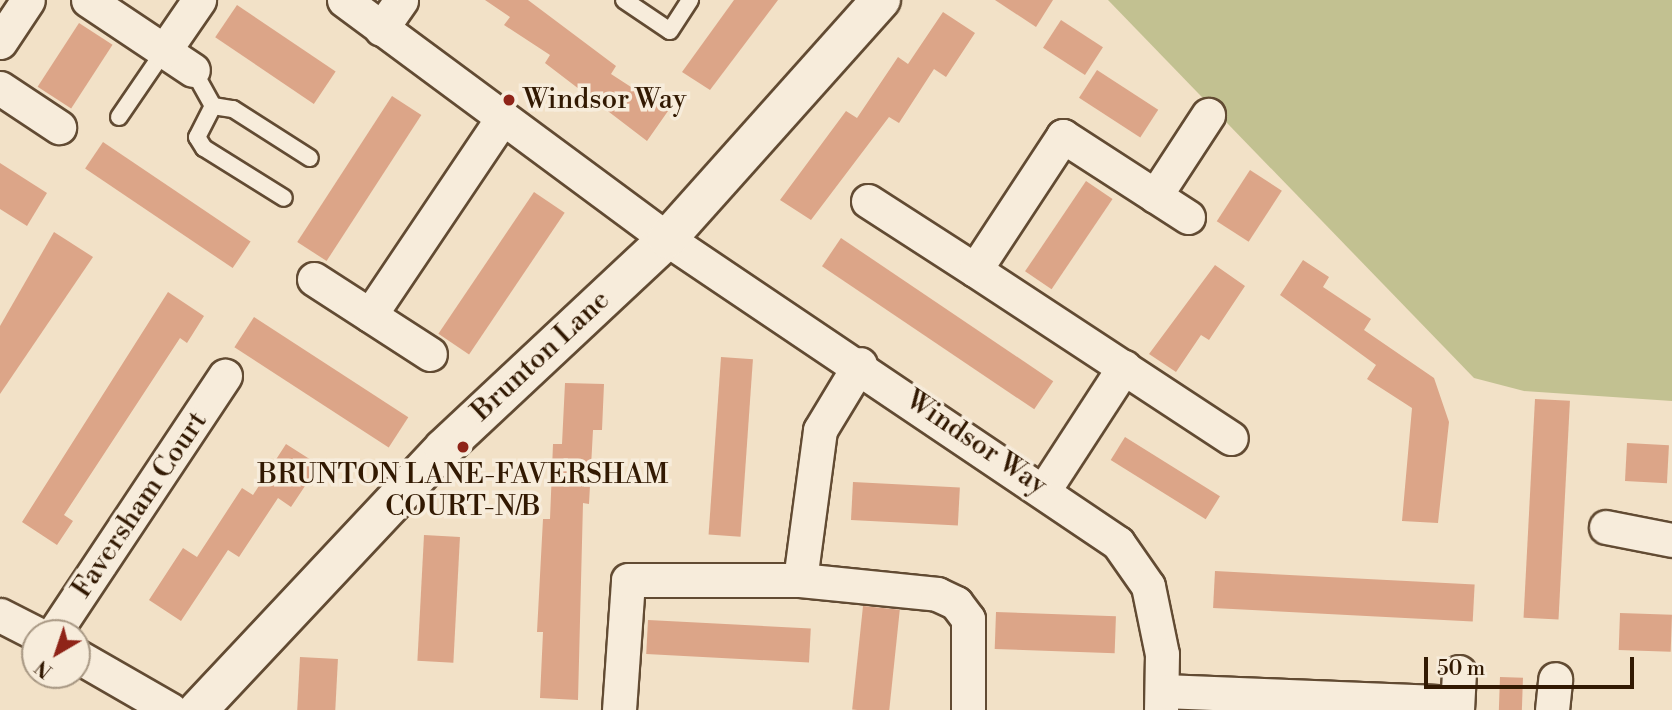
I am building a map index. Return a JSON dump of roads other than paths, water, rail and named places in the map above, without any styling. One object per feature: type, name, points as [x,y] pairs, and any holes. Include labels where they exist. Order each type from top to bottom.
[{"type":"street","points":[[0,41],[28,0]]},
{"type":"street","points":[[88,0],[193,70]]},
{"type":"street","points":[[164,51],[198,0]]},
{"type":"street","name":"Windsor Way","points":[[344,0],[500,120],[667,239],[860,364],[1118,543],[1148,586],[1162,701]]},
{"type":"street","points":[[381,29],[401,0]]},
{"type":"street","name":"Brunton Lane","points":[[198,710],[444,448],[667,239],[881,0]]},
{"type":"street","points":[[0,88],[59,127]]},
{"type":"street","points":[[1155,196],[1208,115]]},
{"type":"street","points":[[370,315],[500,120]]},
{"type":"street","points":[[975,270],[1063,136],[1188,217]]},
{"type":"street","points":[[868,201],[1231,438]]},
{"type":"street","points":[[314,279],[430,354]]},
{"type":"street","points":[[800,580],[820,430],[860,364]]},
{"type":"street","points":[[1044,490],[1124,368]]},
{"type":"street","name":"Faversham Court","points":[[63,619],[225,376]]},
{"type":"street","points":[[1606,527],[1672,540]]},
{"type":"street","points":[[619,710],[628,580],[800,580],[937,594],[956,603],[968,619],[968,710]]},
{"type":"street","points":[[0,615],[21,626]]},
{"type":"street","points":[[91,664],[171,710]]},
{"type":"street","points":[[1162,701],[1458,695]]},
{"type":"lane","points":[[624,0],[670,31],[690,0]]},
{"type":"lane","points":[[119,117],[164,51]]},
{"type":"lane","points":[[193,70],[213,106]]},
{"type":"lane","points":[[213,106],[233,109],[310,158]]},
{"type":"lane","points":[[213,106],[197,136],[204,148],[284,198]]},
{"type":"place","name":"Windsor Way","points":[[509,100]]},
{"type":"place","name":"BRUNTON LANE-FAVERSHAM COURT-N/B","points":[[463,447]]}]
